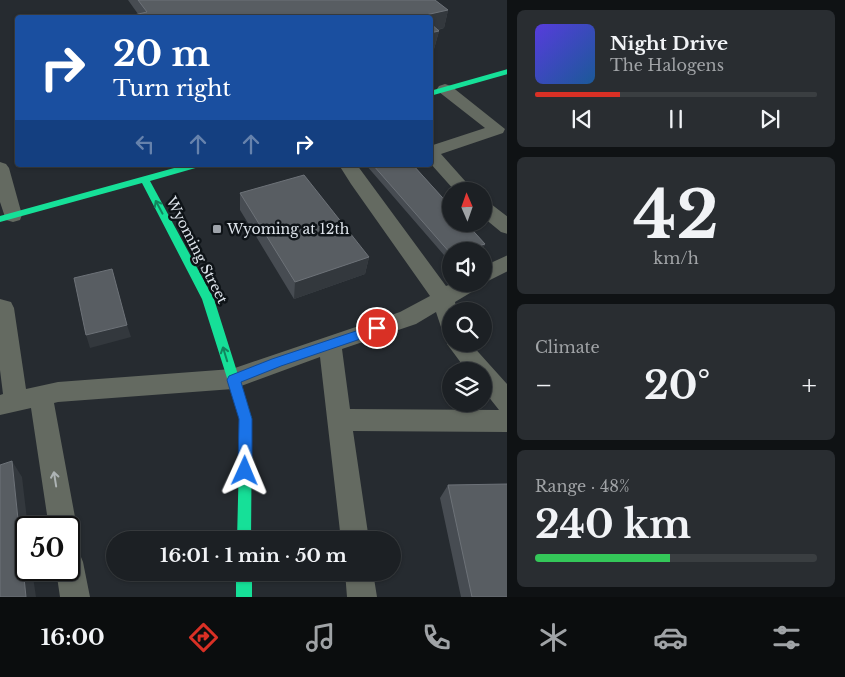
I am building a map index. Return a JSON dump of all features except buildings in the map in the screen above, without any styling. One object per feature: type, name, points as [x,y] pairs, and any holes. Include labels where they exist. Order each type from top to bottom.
[{"type":"main road","points":[[438,92],[507,70]]},
{"type":"main road","points":[[6,217],[189,167]]},
{"type":"main road","name":"Wyoming Street","points":[[145,180],[208,299],[246,419],[244,531]]},
{"type":"main road","points":[[244,581],[244,597]]},
{"type":"lane","points":[[433,151],[496,129],[472,108],[438,92]]},
{"type":"lane","points":[[433,155],[457,182]]},
{"type":"lane","points":[[349,167],[444,302]]},
{"type":"lane","points":[[0,168],[6,217]]},
{"type":"lane","points":[[492,215],[507,226]]},
{"type":"lane","points":[[492,271],[507,263]]},
{"type":"lane","points":[[0,307],[4,308],[8,403],[58,392],[233,380],[330,344],[408,318],[454,292]]},
{"type":"lane","points":[[330,344],[354,531]]},
{"type":"lane","points":[[465,352],[474,362]]},
{"type":"lane","points":[[492,384],[507,402]]},
{"type":"lane","points":[[41,396],[61,516]]},
{"type":"lane","points":[[340,420],[507,421]]},
{"type":"lane","points":[[72,581],[75,597]]},
{"type":"lane","points":[[360,581],[362,597]]},
{"type":"traffic: fast","points":[[433,93],[507,71]]},
{"type":"traffic: fast","points":[[0,219],[189,167]]},
{"type":"traffic: fast","points":[[145,180],[208,299],[246,419],[244,531]]},
{"type":"traffic: fast","points":[[244,581],[244,597]]},
{"type":"place","name":"Wyoming at 12th","points":[[217,229]]},
{"type":"route","points":[[245,471],[246,419],[233,380],[276,362],[377,328]]}]
